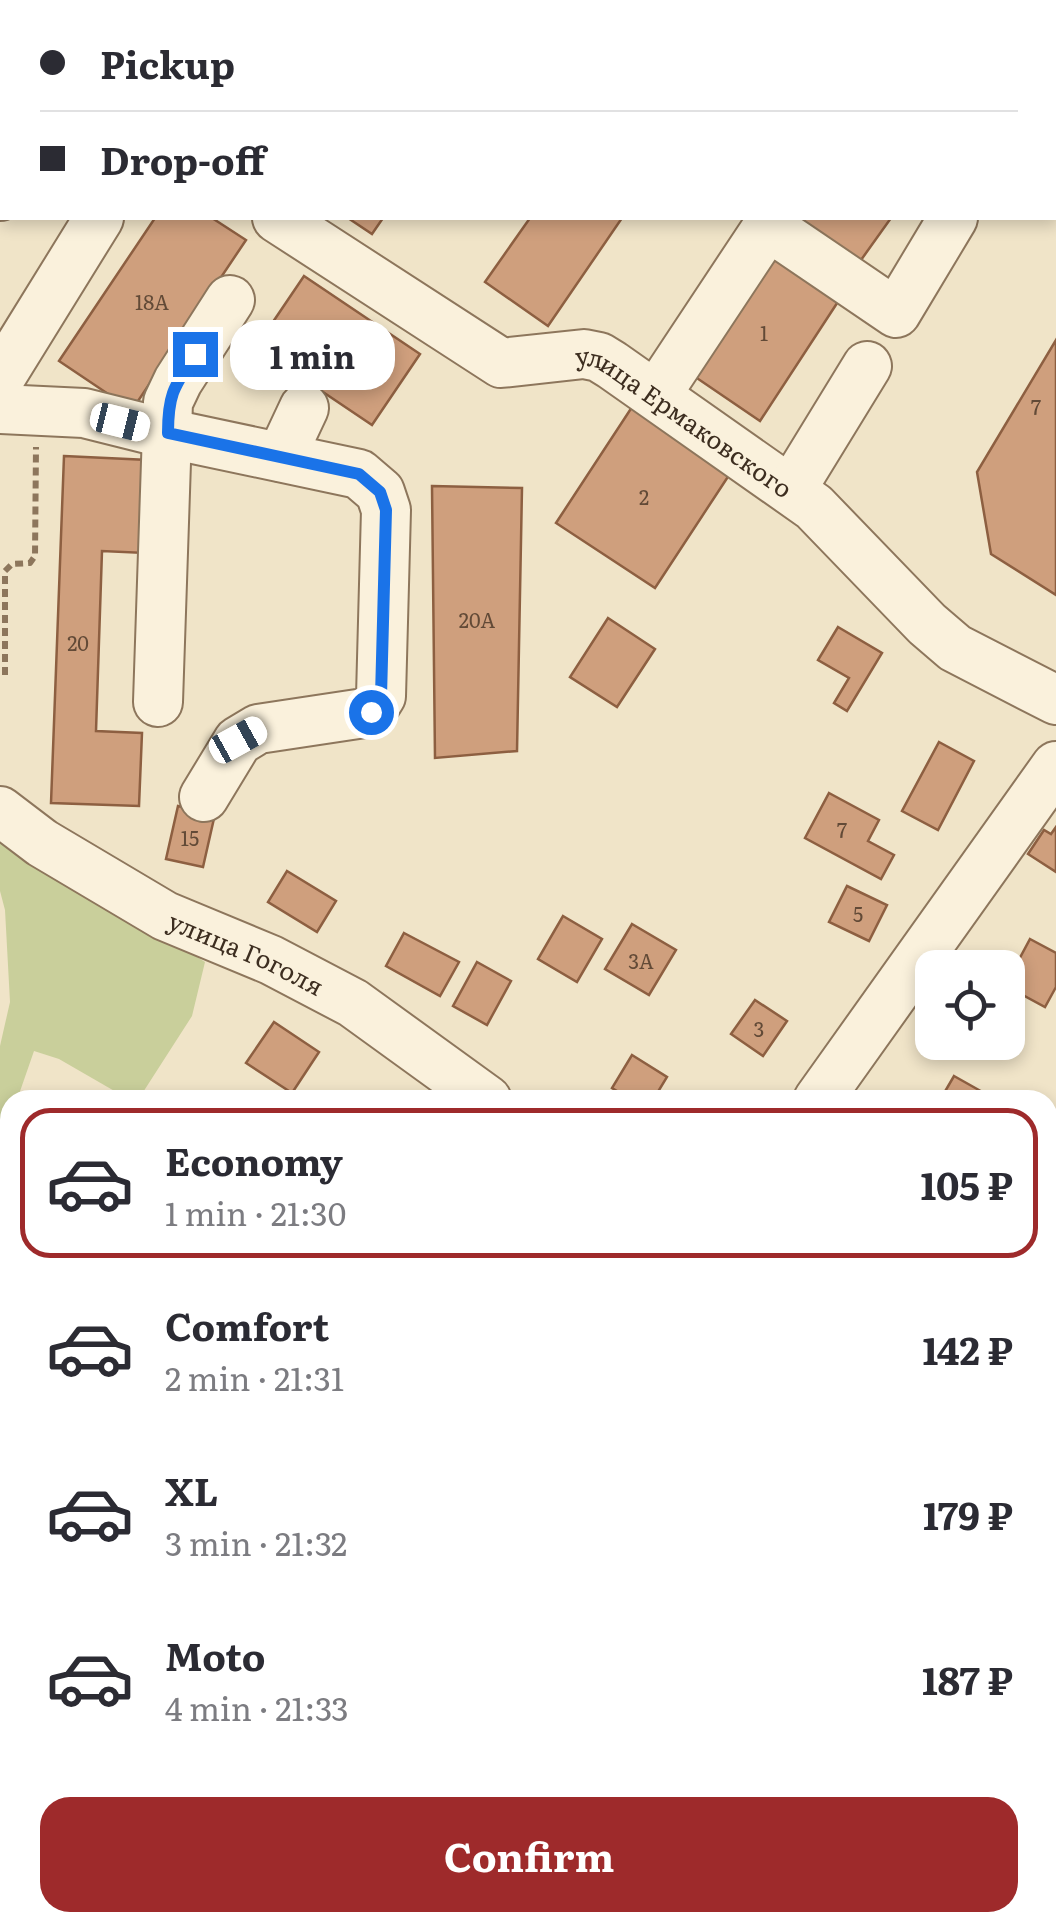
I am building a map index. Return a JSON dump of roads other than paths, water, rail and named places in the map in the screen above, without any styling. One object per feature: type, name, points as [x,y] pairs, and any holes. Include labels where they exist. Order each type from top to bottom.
[{"type":"street","points":[[0,378],[98,220]]},
{"type":"street","name":"улица Ермаковского","points":[[280,220],[501,362],[584,354],[599,357],[791,490],[828,521],[955,648],[1056,700]]},
{"type":"street","points":[[656,395],[768,226],[896,313],[952,220]]},
{"type":"street","points":[[158,702],[168,402],[230,300]]},
{"type":"street","points":[[791,490],[867,366]]},
{"type":"street","points":[[281,457],[304,408]]},
{"type":"street","points":[[18,410],[84,413],[359,474],[380,492],[386,510],[381,696],[371,712],[258,729],[238,740],[204,797]]},
{"type":"street","points":[[831,1090],[1056,766]]},
{"type":"street","name":"улица Гоголя","points":[[0,811],[42,844],[164,916],[271,960],[353,1003],[473,1090]]}]
